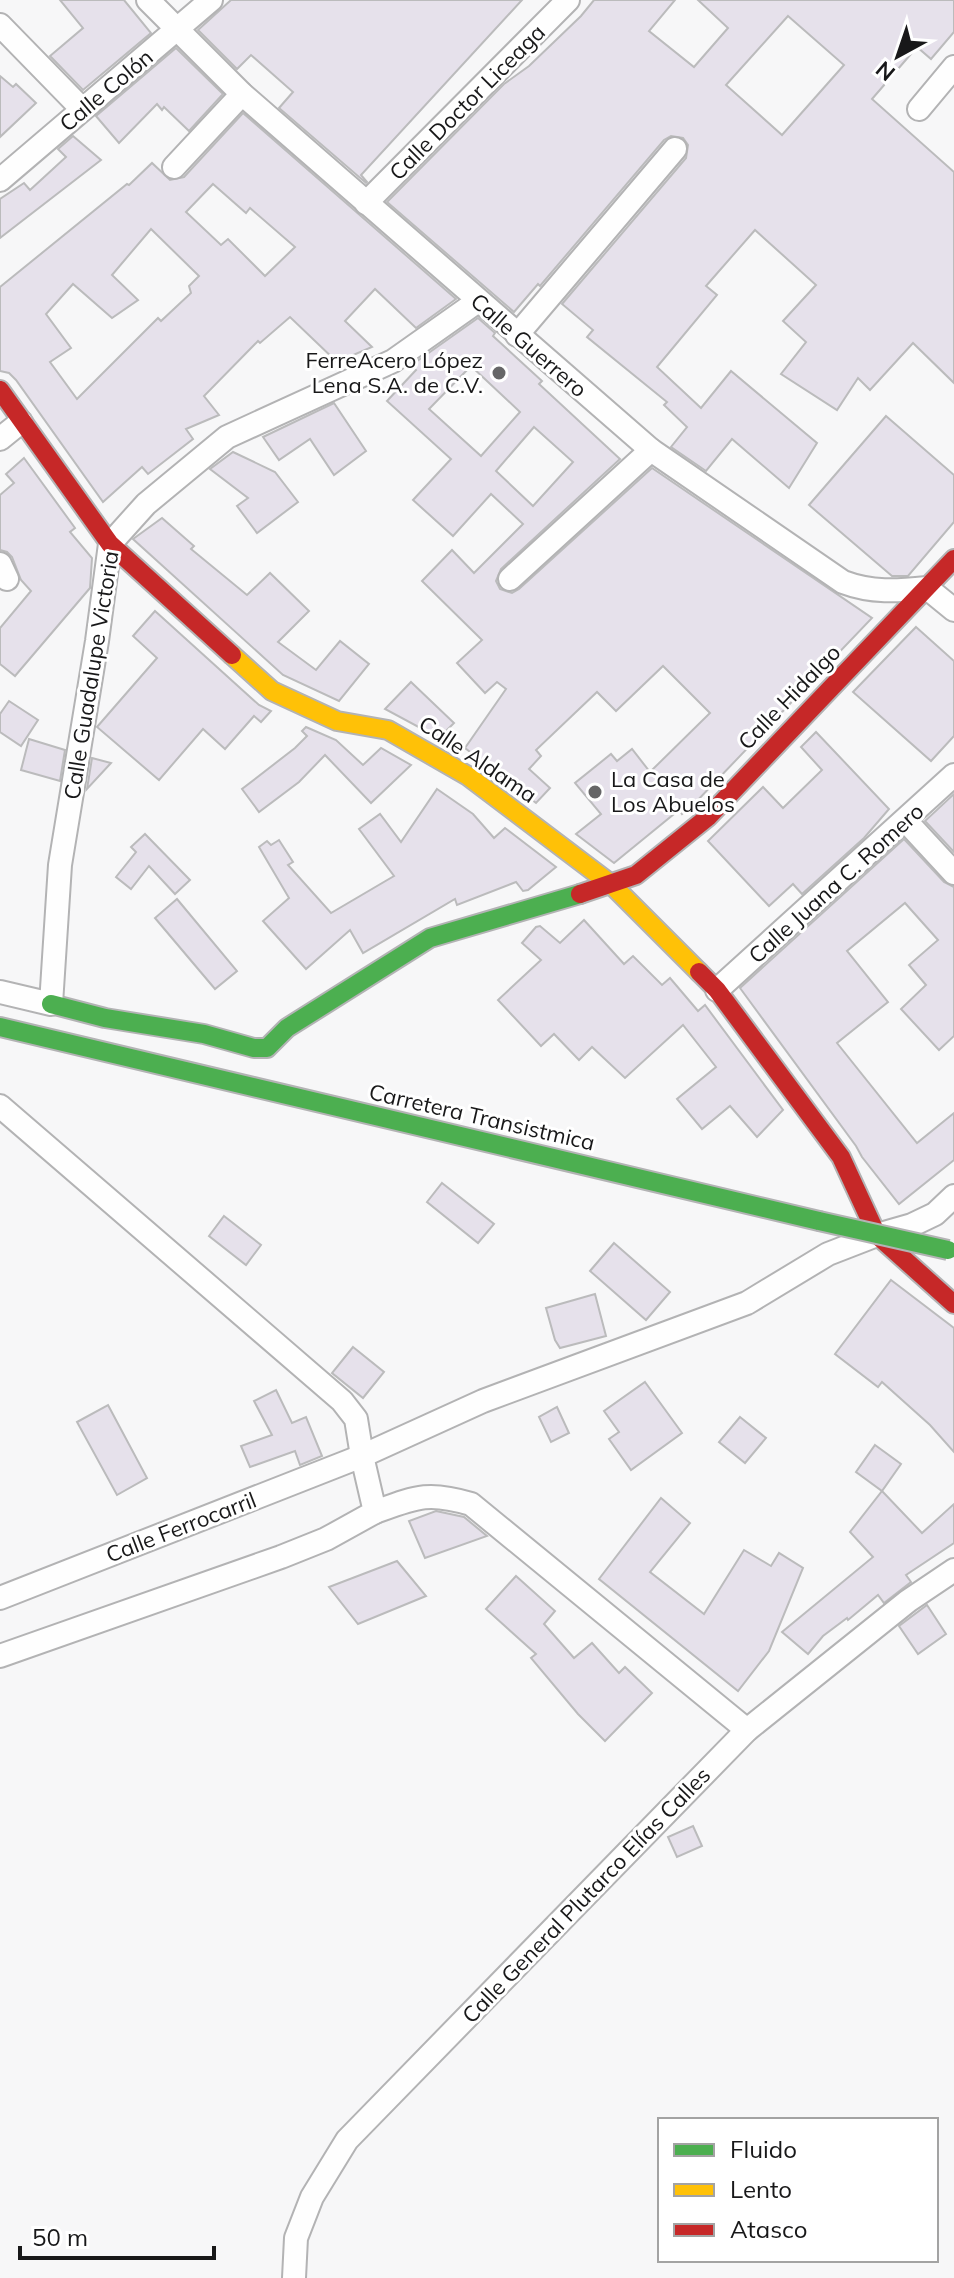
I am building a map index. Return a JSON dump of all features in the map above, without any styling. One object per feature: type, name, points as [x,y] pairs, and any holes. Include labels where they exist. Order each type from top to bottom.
[{"type":"street","name":"Calle Guerrero","points":[[148,0],[242,94],[651,450],[843,582],[883,592],[927,588]]},
{"type":"street","name":"Calle Colón","points":[[0,180],[211,0]]},
{"type":"street","name":"Calle Doctor Liceaga","points":[[366,203],[568,0]]},
{"type":"street","points":[[0,25],[82,109]]},
{"type":"street","points":[[919,109],[954,67]]},
{"type":"street","points":[[174,167],[242,94]]},
{"type":"street","points":[[517,335],[675,149]]},
{"type":"street","name":"Calle Guadalupe Victoria","points":[[51,1004],[60,865],[110,544],[146,504],[227,437],[393,361],[478,301]]},
{"type":"street","name":"Calle Aldama","points":[[0,390],[110,544],[272,691],[337,721],[388,730],[468,776],[612,885],[717,990],[841,1157],[877,1235]]},
{"type":"street","points":[[0,439],[21,422]]},
{"type":"street","points":[[510,579],[651,450]]},
{"type":"street","name":"Calle Hidalgo","points":[[51,1004],[105,1018],[267,1048],[287,1028],[430,938],[612,885],[636,875],[708,817],[954,559]]},
{"type":"street","points":[[927,588],[954,610]]},
{"type":"street","name":"Calle Juana C. Romero","points":[[717,990],[954,775]]},
{"type":"street","points":[[906,821],[954,873]]},
{"type":"street","points":[[0,992],[51,1004]]},
{"type":"street","name":"Carretera Transistmica","points":[[0,1027],[951,1250]]},
{"type":"street","points":[[0,1106],[342,1401],[356,1419],[375,1512]]},
{"type":"street","points":[[877,1235],[912,1225],[935,1214],[954,1196]]},
{"type":"street","points":[[877,1235],[954,1304]]},
{"type":"street","name":"Calle Ferrocarril","points":[[0,1598],[362,1456],[483,1401],[747,1303],[828,1254],[877,1235]]},
{"type":"street","points":[[0,1656],[281,1557],[326,1539],[375,1512],[420,1496],[443,1495],[471,1504],[747,1730]]},
{"type":"street","name":"Calle General Plutarco Elías Calles","points":[[294,2278],[296,2238],[312,2197],[347,2140],[747,1730],[908,1601],[954,1570]]},
{"type":"building","points":[[60,0],[124,0],[151,33],[83,90],[50,56],[83,28]]},
{"type":"building","points":[[231,0],[522,0],[361,175],[366,183],[279,108],[293,92],[251,55],[237,69],[198,30]]},
{"type":"building","points":[[594,0],[675,0],[649,31],[694,67],[728,28],[698,0],[954,0],[954,32],[931,59],[917,47],[872,99],[954,172],[954,383],[913,343],[870,390],[858,378],[837,410],[781,374],[806,342],[783,321],[816,285],[755,230],[706,286],[717,295],[657,367],[701,408],[731,371],[817,443],[789,488],[732,439],[706,471],[671,447],[687,427],[664,405],[667,402],[587,337],[593,330],[562,304],[686,158],[688,145],[683,138],[671,136],[664,140],[540,286],[538,284],[514,312],[387,202],[504,84],[529,66]],"holes":[[[788,16],[844,65],[782,135],[726,85]]]},
{"type":"building","points":[[176,48],[223,94],[189,131],[157,104],[119,143],[96,116]]},
{"type":"building","points":[[0,76],[13,87],[16,84],[36,103],[0,137]]},
{"type":"building","points":[[243,113],[456,299],[416,328],[375,289],[345,321],[372,347],[337,362],[290,317],[260,343],[258,341],[204,396],[219,415],[186,429],[193,439],[148,474],[142,467],[103,502],[16,380],[9,373],[0,371],[0,287],[129,185],[152,163],[170,180],[184,177]],"holes":[[[213,184],[246,213],[250,208],[295,247],[265,276],[228,239],[221,245],[186,212]],[[151,229],[199,276],[189,286],[191,293],[161,321],[158,318],[77,399],[50,362],[71,348],[46,314],[73,284],[112,318],[138,300],[112,275]]]},
{"type":"building","points":[[73,136],[101,160],[0,238],[0,199],[24,183],[30,190],[66,157],[58,149]]},
{"type":"building","points":[[478,318],[542,381],[539,384],[620,459],[501,569],[496,581],[500,589],[512,593],[519,589],[652,468],[872,618],[695,803],[682,814],[679,810],[614,863],[576,834],[601,814],[575,783],[611,754],[617,761],[632,749],[650,772],[710,713],[663,666],[616,711],[597,692],[536,750],[541,756],[529,769],[550,788],[536,803],[465,748],[506,689],[497,682],[485,693],[457,663],[482,640],[422,581],[452,550],[474,573],[523,524],[491,494],[453,536],[413,500],[451,459],[387,401],[416,370],[411,366]],"holes":[[[471,366],[520,412],[481,456],[429,409]],[[534,427],[573,462],[533,506],[496,471]]]},
{"type":"building","points":[[334,403],[366,451],[334,475],[310,439],[279,460],[263,437]]},
{"type":"building","points":[[886,416],[954,475],[954,522],[908,576],[892,576],[809,505]]},
{"type":"building","points":[[233,452],[275,472],[298,502],[257,533],[237,506],[248,498],[210,469]]},
{"type":"building","points":[[24,458],[75,528],[70,532],[92,558],[90,588],[15,676],[0,664],[0,628],[31,591],[21,580],[12,557],[0,550],[0,495],[14,483],[6,474]]},
{"type":"building","points":[[162,518],[194,546],[191,549],[247,595],[270,573],[309,611],[278,642],[316,670],[340,641],[369,664],[339,701],[283,675],[133,539]]},
{"type":"building","points":[[155,611],[259,705],[271,711],[261,722],[254,716],[225,749],[203,729],[159,780],[97,727],[157,658],[133,636]]},
{"type":"building","points":[[916,627],[954,661],[954,736],[931,761],[853,692]]},
{"type":"building","points":[[411,682],[454,723],[439,738],[385,709]]},
{"type":"building","points":[[9,701],[38,720],[21,746],[0,732],[0,714]]},
{"type":"building","points":[[306,727],[336,740],[363,765],[381,748],[411,765],[371,803],[325,755],[299,782],[259,812],[242,789],[295,748],[307,736],[302,731]]},
{"type":"building","points":[[816,732],[889,809],[864,838],[802,894],[793,884],[769,906],[708,841],[763,787],[783,808],[822,770],[801,747]]},
{"type":"building","points":[[29,739],[65,750],[60,781],[21,770]]},
{"type":"building","points":[[92,758],[111,763],[87,789]]},
{"type":"building","points":[[437,789],[473,814],[494,838],[505,828],[556,867],[528,890],[523,891],[516,882],[457,905],[455,899],[363,953],[350,930],[306,969],[263,921],[289,898],[259,847],[267,841],[271,845],[279,840],[293,862],[288,865],[331,913],[394,876],[359,829],[380,814],[401,842]]},
{"type":"building","points":[[954,794],[954,852],[925,821]]},
{"type":"building","points":[[145,834],[190,880],[175,894],[149,866],[131,889],[116,877],[136,852],[131,847]]},
{"type":"building","points":[[904,839],[944,882],[954,887],[954,1036],[939,1050],[901,1009],[926,985],[909,965],[938,940],[905,903],[847,951],[888,1002],[837,1043],[917,1143],[954,1113],[954,1160],[899,1204],[740,988]]},
{"type":"building","points":[[177,899],[237,971],[215,989],[155,918]]},
{"type":"building","points":[[584,920],[624,964],[633,956],[662,985],[670,978],[698,1011],[705,1005],[783,1110],[757,1137],[730,1106],[702,1129],[677,1099],[716,1067],[683,1025],[625,1078],[592,1047],[579,1060],[554,1034],[541,1046],[498,1000],[541,960],[522,943],[536,927],[540,926],[560,943]]},
{"type":"building","points":[[442,1183],[494,1224],[478,1243],[427,1202]]},
{"type":"building","points":[[224,1216],[261,1245],[246,1265],[209,1236]]},
{"type":"building","points":[[614,1243],[670,1292],[646,1320],[590,1271]]},
{"type":"building","points":[[891,1280],[954,1328],[954,1452],[930,1425],[882,1382],[878,1387],[835,1354]]},
{"type":"building","points":[[595,1294],[606,1336],[560,1348],[546,1308]]},
{"type":"building","points":[[353,1347],[384,1372],[363,1398],[332,1373]]},
{"type":"building","points":[[645,1382],[682,1433],[631,1470],[609,1439],[619,1432],[604,1411]]},
{"type":"building","points":[[276,1390],[292,1423],[306,1417],[322,1456],[300,1465],[295,1451],[250,1467],[241,1446],[272,1435],[254,1401]]},
{"type":"building","points":[[108,1405],[147,1478],[117,1495],[77,1422]]},
{"type":"building","points":[[557,1407],[569,1433],[551,1442],[539,1417]]},
{"type":"building","points":[[740,1417],[766,1438],[745,1463],[719,1442]]},
{"type":"building","points":[[875,1445],[901,1464],[882,1491],[856,1472]]},
{"type":"building","points":[[882,1491],[922,1533],[954,1504],[954,1543],[906,1575],[911,1582],[884,1603],[878,1595],[823,1636],[808,1654],[782,1632],[873,1557],[850,1532]]},
{"type":"building","points":[[661,1498],[690,1523],[650,1572],[704,1614],[744,1550],[771,1566],[779,1553],[803,1568],[769,1651],[738,1691],[599,1579]]},
{"type":"building","points":[[436,1511],[464,1517],[487,1536],[425,1558],[409,1521]]},
{"type":"building","points":[[397,1561],[426,1596],[358,1624],[329,1587]]},
{"type":"building","points":[[516,1576],[555,1611],[544,1624],[574,1658],[592,1643],[619,1673],[625,1667],[652,1693],[605,1741],[531,1658],[536,1654],[486,1609]]},
{"type":"building","points":[[927,1605],[946,1634],[918,1654],[899,1626]]},
{"type":"building","points":[[693,1826],[702,1846],[677,1857],[668,1837]]},
{"type":"traffic: fast","points":[[51,1004],[105,1018],[267,1048],[287,1028],[430,938],[580,894]]},
{"type":"traffic: fast","points":[[0,1027],[819,1221]]},
{"type":"traffic: fast","points":[[819,1221],[948,1250]]},
{"type":"traffic: slow","points":[[232,655],[272,691],[337,721],[388,730],[468,776],[612,885],[699,972]]},
{"type":"traffic: jam","points":[[0,390],[110,544],[232,655]]},
{"type":"traffic: jam","points":[[580,894],[636,875],[708,817],[954,559]]},
{"type":"traffic: jam","points":[[699,972],[717,990],[841,1157],[877,1235],[954,1304]]},
{"type":"place","name":"FerreAcero López Lena S.A. de C.V.","points":[[499,373]]},
{"type":"place","name":"La Casa de Los Abuelos","points":[[595,792]]}]
